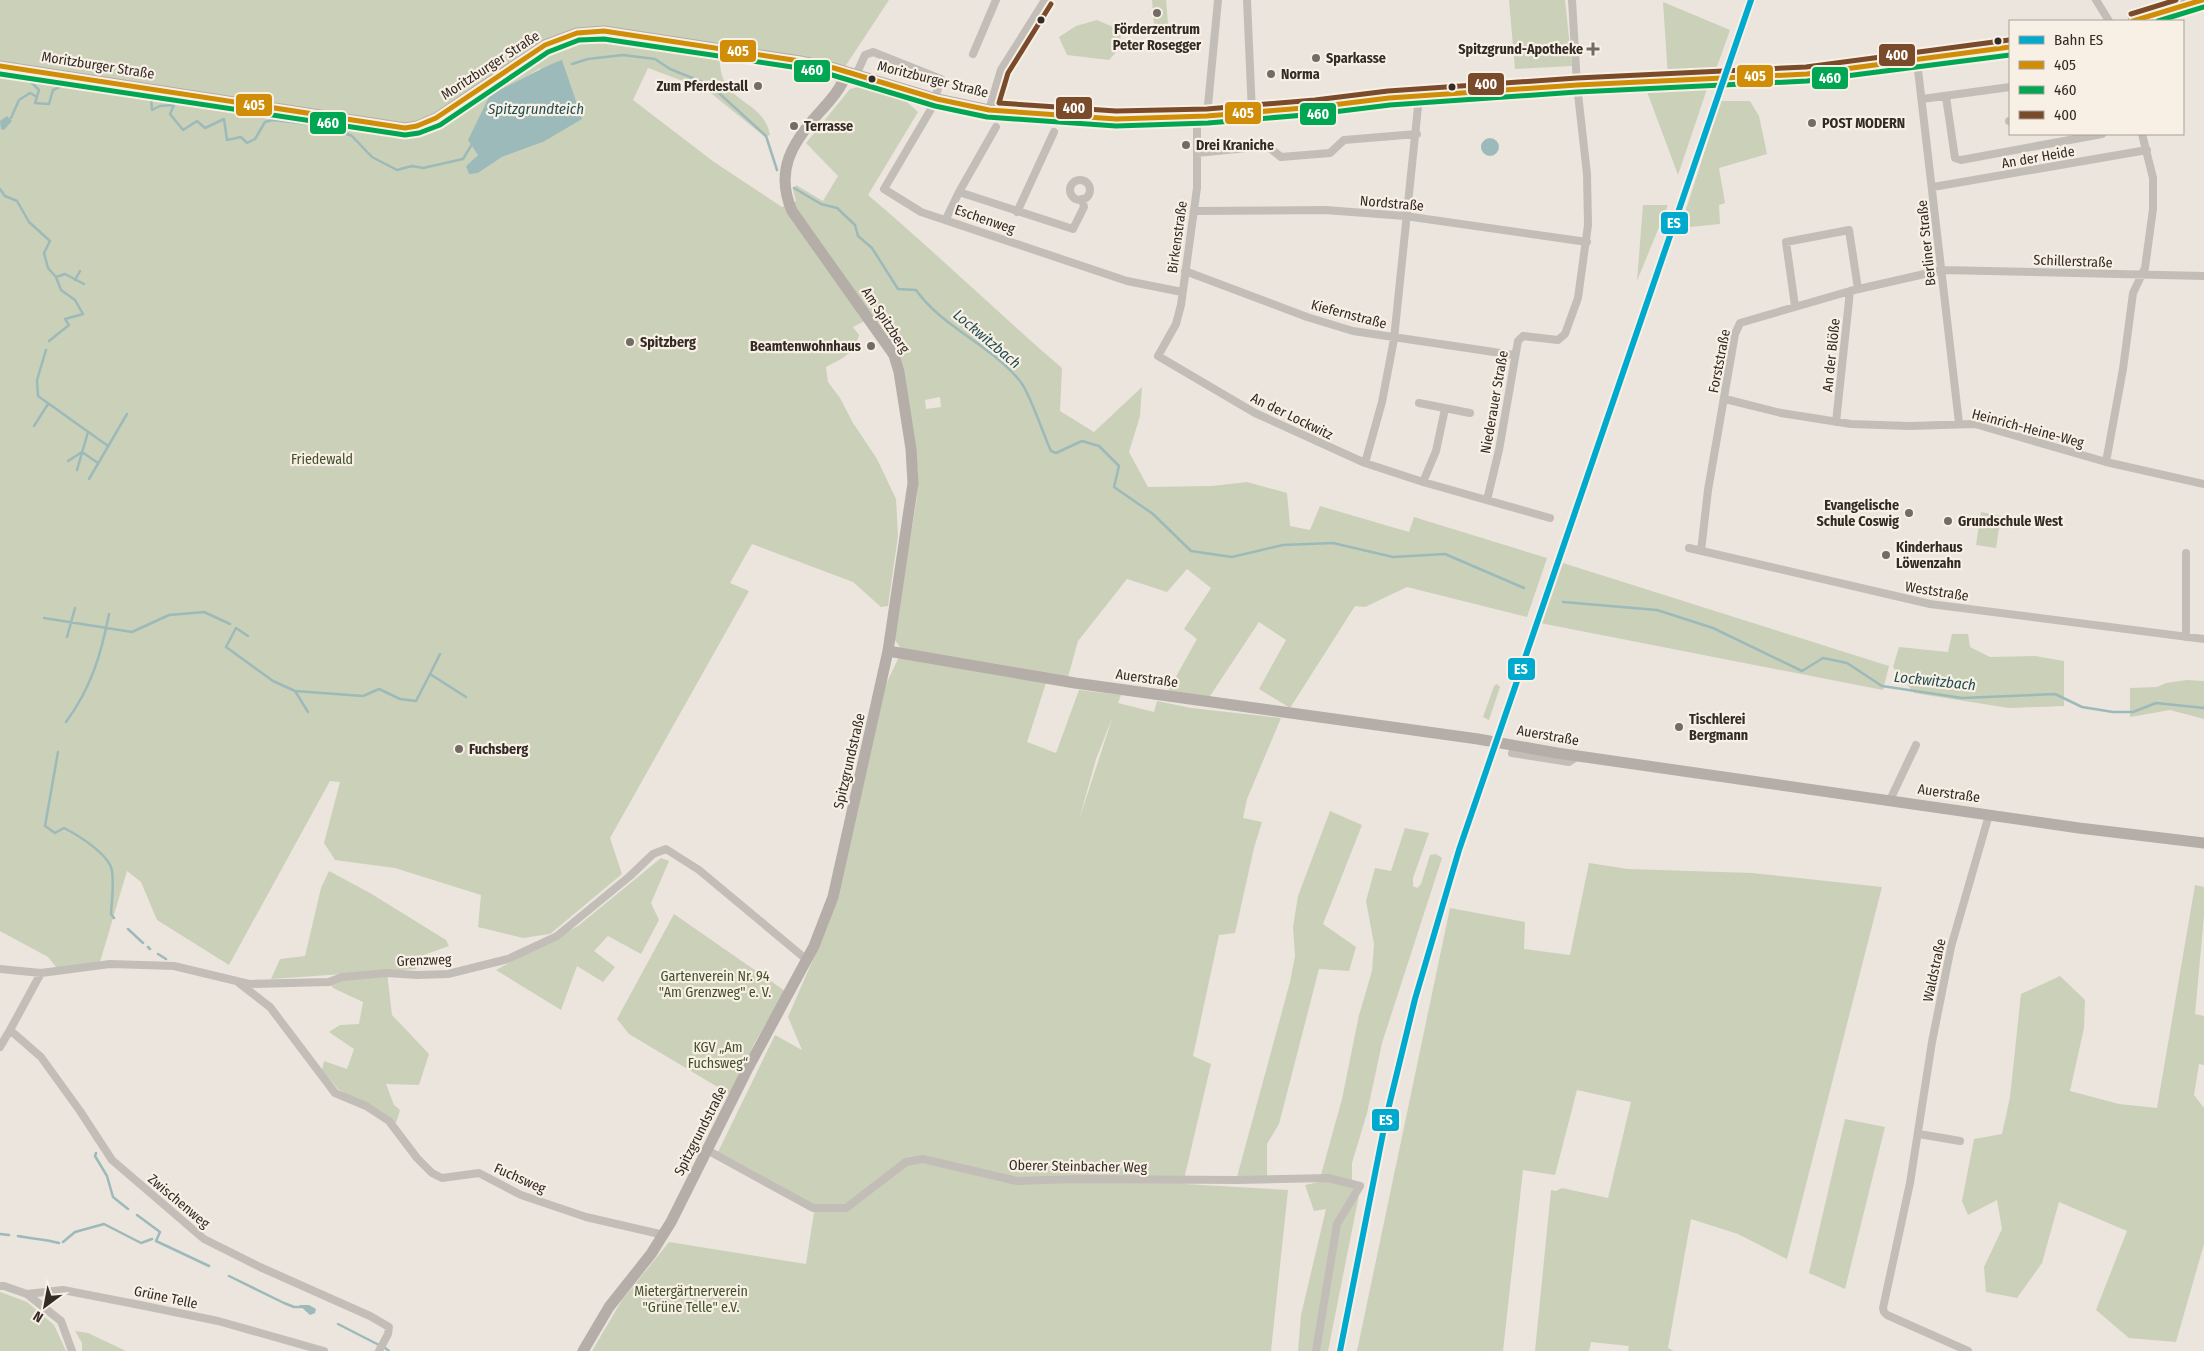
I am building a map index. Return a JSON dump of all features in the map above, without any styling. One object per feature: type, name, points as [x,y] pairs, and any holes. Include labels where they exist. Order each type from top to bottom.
[{"type":"street","points":[[973,54],[996,0]]},
{"type":"street","points":[[989,110],[1001,70],[1045,0]]},
{"type":"street","name":"Birkenstraße","points":[[1158,356],[1176,324],[1181,306],[1197,188],[1197,153],[1218,0]]},
{"type":"street","points":[[1247,0],[1252,113]]},
{"type":"street","name":"Niederauer Straße","points":[[1487,500],[1499,450],[1514,355],[1518,341],[1523,336],[1558,340],[1565,334],[1578,298],[1587,242],[1588,190],[1577,86],[1572,0]]},
{"type":"street","points":[[2096,0],[2108,20]]},
{"type":"street","points":[[2136,20],[2202,0]]},
{"type":"street","name":"Moritzburger Straße","points":[[0,66],[405,128],[417,126],[436,118],[545,45],[583,32],[604,31],[661,42],[766,55],[852,74],[936,99],[989,110],[1116,119],[1252,113],[1419,97],[1577,86],[1807,74],[1918,61],[2009,47]]},
{"type":"street","points":[[852,74],[866,55],[872,52],[941,79],[936,99]]},
{"type":"street","name":"Berliner Straße","points":[[1918,61],[1959,423]]},
{"type":"street","name":"Am Spitzberg","points":[[852,74],[799,138],[787,162],[784,185],[792,212],[894,354],[899,372],[911,449],[913,483],[888,651]]},
{"type":"street","points":[[1922,99],[2009,87]]},
{"type":"street","points":[[1365,463],[1382,402],[1394,339],[1405,216],[1417,134],[1419,97]]},
{"type":"street","points":[[1946,97],[1955,158],[1961,160],[2097,135]]},
{"type":"street","name":"Eschenweg","points":[[936,99],[884,189],[921,212],[1127,281],[1182,292]]},
{"type":"street","points":[[946,219],[996,127]]},
{"type":"street","points":[[1017,212],[1054,132]]},
{"type":"street","points":[[1197,153],[1267,146],[1281,157],[1330,153],[1344,140],[1417,134]]},
{"type":"street","points":[[2106,462],[2123,369],[2133,293],[2145,268],[2154,202],[2153,178],[2142,135]]},
{"type":"street","name":"An der Heide","points":[[1933,187],[2147,150]]},
{"type":"street","points":[[959,192],[1073,229],[1084,207],[1082,199]]},
{"type":"street","name":"Nordstraße","points":[[1194,211],[1325,210],[1405,216],[1587,242]]},
{"type":"street","name":"An der Blöße","points":[[1795,306],[1786,242],[1849,230],[1854,290],[1836,422]]},
{"type":"street","name":"Schillerstraße","points":[[1942,270],[2204,276]]},
{"type":"street","name":"Forststraße","points":[[1701,551],[1709,483],[1736,334],[1740,323],[1854,290],[1942,270]]},
{"type":"street","name":"Kiefernstraße","points":[[1186,271],[1307,317],[1353,331],[1394,339],[1514,355]]},
{"type":"street","name":"An der Lockwitz","points":[[1158,356],[1255,413],[1365,463],[1423,482],[1550,518]]},
{"type":"street","name":"Heinrich-Heine-Weg","points":[[1725,399],[1781,413],[1836,422],[1909,426],[1975,424],[2106,462],[2204,484]]},
{"type":"street","points":[[1419,403],[1470,413]]},
{"type":"street","points":[[1423,482],[1436,451],[1445,409]]},
{"type":"street","name":"Weststraße","points":[[1688,548],[1930,604],[2204,639]]},
{"type":"street","points":[[2186,552],[2186,637]]},
{"type":"street","name":"Auerstraße","points":[[888,651],[1084,684],[1478,739],[1578,756],[2204,843]]},
{"type":"street","name":"Spitzgrundstraße","points":[[583,1351],[609,1307],[664,1234],[747,1070],[822,931],[833,898],[888,651]]},
{"type":"street","points":[[1890,800],[1916,745]]},
{"type":"street","points":[[1512,753],[1569,762],[1578,756]]},
{"type":"street","name":"Waldstraße","points":[[1968,1351],[1887,1315],[1883,1308],[1919,1134],[1934,1035],[1951,947],[1989,814]]},
{"type":"street","name":"Grenzweg","points":[[0,970],[41,973],[110,964],[174,966],[189,968],[249,984],[329,982],[342,977],[387,973],[417,975],[448,974],[508,959],[557,936],[630,876],[653,854],[666,849],[713,882],[807,960]]},
{"type":"street","points":[[0,1046],[41,973]]},
{"type":"street","name":"Fuchsweg","points":[[238,982],[270,1007],[335,1093],[366,1106],[389,1121],[417,1158],[432,1173],[442,1178],[479,1173],[521,1195],[586,1217],[664,1234]]},
{"type":"street","name":"Zwischenweg","points":[[10,1030],[41,1057],[112,1160],[158,1201],[204,1239],[260,1267],[370,1316],[389,1327],[388,1334],[379,1351]]},
{"type":"street","points":[[1919,1134],[1960,1141]]},
{"type":"street","name":"Oberer Steinbacher Weg","points":[[707,1150],[813,1208],[846,1208],[906,1162],[923,1159],[1017,1180],[1075,1178],[1238,1180],[1328,1178],[1360,1186],[1338,1224],[1316,1351]]},
{"type":"street","name":"Grüne Telle","points":[[0,1286],[28,1294],[63,1290],[140,1304],[218,1321],[324,1351]]},
{"type":"street","points":[[28,1294],[61,1321],[72,1351]]},
{"type":"green space","points":[[0,0],[889,0],[835,82],[833,76],[827,72],[720,53],[721,70],[725,83],[732,92],[759,113],[766,122],[770,135],[765,137],[707,90],[648,68],[633,100],[714,162],[782,207],[796,201],[793,190],[796,185],[823,201],[838,176],[806,143],[850,89],[866,85],[899,95],[918,112],[868,195],[1062,368],[1060,411],[1094,432],[1142,387],[1140,416],[1129,452],[1148,487],[1212,486],[1247,482],[1287,493],[1290,526],[1310,530],[1320,506],[1409,532],[1414,517],[1547,558],[1527,617],[1407,587],[1365,607],[1355,606],[1290,708],[1259,689],[1286,640],[1259,622],[1208,699],[1168,691],[1197,639],[1184,629],[1211,588],[1187,569],[1167,592],[1127,579],[1078,641],[1068,677],[1046,683],[1027,742],[1056,753],[1079,690],[1121,695],[1118,703],[1154,712],[1157,701],[1191,708],[1281,718],[1247,799],[1243,818],[1262,822],[1254,848],[1235,933],[1219,935],[1193,1056],[1211,1064],[1185,1175],[1185,1184],[1288,1190],[1271,1351],[592,1351],[622,1300],[669,1242],[806,1264],[815,1206],[718,1152],[775,1035],[802,1050],[788,1017],[828,925],[886,684],[899,657],[900,647],[894,639],[917,497],[918,471],[908,412],[876,321],[883,314],[882,312],[853,327],[859,335],[854,347],[843,358],[826,367],[828,382],[840,398],[853,423],[877,459],[896,499],[898,536],[888,606],[881,607],[853,582],[752,544],[730,583],[749,591],[610,838],[622,874],[550,934],[523,938],[478,927],[481,895],[395,868],[335,860],[324,843],[340,782],[330,781],[229,965],[157,920],[141,882],[127,871],[100,962],[57,968],[48,957],[0,931]],"holes":[[[540,68],[543,142],[502,157],[478,173],[466,166],[478,155],[491,93],[512,86]],[[940,397],[941,407],[926,409],[925,400]],[[1113,716],[1079,820],[1096,759]]]},
{"type":"green space","points":[[1152,0],[1166,0],[1168,24],[1154,25]]},
{"type":"green space","points":[[1509,0],[1565,0],[1572,66],[1515,69]]},
{"type":"green space","points":[[1663,2],[1730,30],[1714,75],[1668,77]]},
{"type":"green space","points":[[1097,20],[1122,31],[1118,50],[1109,60],[1067,55],[1059,37],[1076,26]]},
{"type":"green space","points":[[1646,89],[1707,89],[1678,175]]},
{"type":"green space","points":[[1721,101],[1750,101],[1759,116],[1767,154],[1719,168],[1725,203],[1719,205],[1720,224],[1680,228]]},
{"type":"green space","points":[[1643,205],[1668,205],[1637,281]]},
{"type":"green space","points":[[1981,512],[2001,516],[1996,548],[1976,545]]},
{"type":"green space","points":[[1563,563],[1889,666],[1883,690],[1540,623]]},
{"type":"green space","points":[[1952,634],[1968,634],[1970,647],[1990,657],[2035,656],[2064,661],[2064,706],[2009,708],[1914,693],[1893,667],[1899,647],[1948,652]]},
{"type":"green space","points":[[2187,680],[2204,681],[2204,719],[2170,710],[2130,717],[2130,688],[2157,687],[2166,683]]},
{"type":"green space","points":[[1497,684],[1500,687],[1489,720],[1483,717],[1494,686]]},
{"type":"green space","points":[[1330,811],[1362,825],[1323,924],[1356,947],[1349,971],[1319,969],[1279,1124],[1267,1144],[1267,1176],[1237,1177],[1290,982],[1295,956],[1293,927],[1298,896]]},
{"type":"green space","points":[[1405,828],[1429,833],[1413,878],[1413,886],[1417,888],[1421,884],[1430,855],[1436,854],[1442,858],[1382,1043],[1367,1113],[1352,1163],[1352,1183],[1359,1195],[1328,1351],[1298,1351],[1301,1315],[1326,1209],[1314,1211],[1305,1185],[1319,1182],[1342,1099],[1359,1015],[1372,971],[1374,944],[1366,901],[1375,868],[1391,871]]},
{"type":"green space","points":[[661,858],[669,861],[651,903],[659,920],[641,954],[608,936],[594,951],[615,967],[603,982],[577,966],[561,1010],[496,970],[578,926]]},
{"type":"green space","points":[[1589,863],[1628,869],[1752,873],[1882,887],[1787,1259],[1738,1234],[1691,1219],[1668,1348],[1674,1351],[1628,1351],[1629,1346],[1591,1342],[1589,1351],[1535,1351],[1551,1190],[1556,1191],[1562,1188],[1608,1198],[1631,1102],[1577,1090],[1555,1175],[1523,1170],[1503,1351],[1357,1351],[1450,908],[1525,922],[1524,949],[1570,955]]},
{"type":"green space","points":[[329,871],[370,893],[446,940],[449,946],[418,957],[416,969],[271,979],[280,959],[305,956],[321,888]]},
{"type":"green space","points":[[2195,885],[2204,887],[2204,916],[2195,1014],[2204,1016],[2204,1065],[2199,1064],[2194,1095],[2204,1108],[2204,1244],[2176,1342],[2129,1338],[2096,1310],[2127,1231],[2059,1202],[2042,1263],[2017,1298],[1986,1292],[1984,1267],[2002,1229],[1997,1200],[1968,1215],[1962,1201],[1974,1139],[2002,1134],[2010,1097],[2021,994],[2060,976],[2085,1000],[2084,1028],[2070,1091],[2119,1104],[2157,1108]]},
{"type":"green space","points":[[674,914],[785,991],[754,1044],[731,1095],[629,1034],[617,1019]]},
{"type":"green space","points":[[387,973],[392,1015],[429,1054],[419,1085],[386,1084],[394,1105],[400,1110],[396,1123],[338,1089],[322,1070],[324,1061],[347,1069],[354,1049],[329,1032],[340,1025],[359,1024],[363,1002],[333,988],[329,982]]},
{"type":"green space","points":[[1845,1119],[1885,1127],[1845,1289],[1809,1273]]},
{"type":"green space","points":[[0,1292],[27,1302],[54,1325],[66,1351],[0,1351]]},
{"type":"green space","points":[[75,1331],[88,1333],[126,1351],[82,1351],[82,1343]]},
{"type":"water","name":"Spitzgrundteich","points":[[562,60],[582,119],[543,142],[502,157],[478,173],[469,174],[466,166],[478,155],[468,140],[491,93]]},
{"type":"water","points":[[7,116],[12,121],[4,130],[1,129],[0,121]]},
{"type":"water","points":[[1490,138],[1496,141],[1499,147],[1496,153],[1490,156],[1484,153],[1481,147],[1484,141]]},
{"type":"water","points":[[299,1305],[309,1305],[316,1309],[315,1313],[310,1315]]},
{"type":"waterway","name":"Lockwitzbach","points":[[572,64],[588,59],[623,55],[655,59],[670,69],[710,85],[766,136],[777,170]]},
{"type":"waterway","name":"Lockwitzbach","points":[[0,74],[14,79],[26,77],[39,90],[35,103],[49,104],[53,90],[68,83],[151,97],[152,110],[160,106],[174,105],[170,114],[183,130],[197,121],[205,128],[224,119],[227,140],[241,137],[247,143],[255,139],[265,122],[273,120],[328,126],[352,136],[372,157],[397,170],[412,166],[423,168],[463,159],[472,144]]},
{"type":"waterway","points":[[11,118],[19,100],[30,93],[37,97]]},
{"type":"waterway","name":"Lockwitzbach","points":[[794,188],[821,204],[837,208],[855,225],[858,236],[872,248],[898,289],[916,290],[940,315],[1008,368],[1024,387],[1051,451],[1056,453],[1082,441],[1099,446],[1119,466],[1114,487],[1153,514],[1191,551],[1232,557],[1283,545],[1333,543],[1393,557],[1445,554],[1524,588]]},
{"type":"waterway","points":[[0,189],[5,196],[17,201],[29,222],[50,241],[44,253],[48,268],[56,277],[61,290],[75,300],[83,314],[65,319],[69,325],[49,341]]},
{"type":"waterway","points":[[75,280],[80,271]]},
{"type":"waterway","points":[[56,277],[65,274],[84,284]]},
{"type":"waterway","points":[[46,350],[37,380],[38,396],[108,446]]},
{"type":"waterway","points":[[34,426],[48,404]]},
{"type":"waterway","points":[[89,479],[127,414]]},
{"type":"waterway","points":[[77,470],[88,432]]},
{"type":"waterway","points":[[68,461],[82,452],[98,463]]},
{"type":"waterway","name":"Lockwitzbach","points":[[1563,602],[1657,610],[1713,628],[1802,671],[1823,658],[1847,663],[1882,686],[1962,698],[2055,694],[2082,707],[2113,712],[2133,712],[2156,703],[2204,708]]},
{"type":"waterway","points":[[67,637],[75,608]]},
{"type":"waterway","points":[[44,618],[132,632],[169,615],[204,612],[230,624]]},
{"type":"waterway","points":[[66,722],[82,697],[94,671],[109,614]]},
{"type":"waterway","points":[[248,636],[236,628],[226,647],[273,681],[295,691],[363,696],[379,689],[400,699],[416,701],[430,674],[466,697]]},
{"type":"waterway","points":[[430,674],[440,654]]},
{"type":"waterway","points":[[295,691],[308,712]]},
{"type":"waterway","points":[[58,752],[45,826],[55,833],[64,828],[70,831],[85,840],[106,859],[112,871],[111,914],[114,918]]},
{"type":"waterway","points":[[128,929],[143,943]]},
{"type":"waterway","points":[[158,954],[166,959]]},
{"type":"waterway","points":[[96,1153],[95,1156],[107,1176],[113,1197],[128,1209]]},
{"type":"waterway","points":[[137,1215],[160,1232],[156,1241],[209,1266]]},
{"type":"waterway","points":[[63,1242],[75,1232],[104,1224],[141,1243],[152,1239]]},
{"type":"waterway","points":[[0,1234],[9,1235]]},
{"type":"waterway","points":[[18,1236],[59,1243]]},
{"type":"waterway","points":[[229,1276],[284,1303],[294,1307],[302,1307]]},
{"type":"waterway","points":[[338,1324],[379,1345]]},
{"type":"waterway","points":[[384,1347],[389,1351]]},
{"type":"rail line","name":"ES","points":[[1340,1351],[1386,1118],[1415,999],[1459,850],[1751,0]]},
{"type":"transit line","name":"400","points":[[2131,14],[2176,0]]},
{"type":"transit line","name":"405","points":[[2136,20],[2202,0]]},
{"type":"transit line","name":"400","points":[[1051,4],[1008,73],[999,103],[1116,111],[1207,109],[1315,100],[1388,91],[1577,78],[1806,67],[2009,40]]},
{"type":"transit line","name":"460","points":[[2161,20],[2204,7]]},
{"type":"transit line","name":"405","points":[[0,66],[405,128],[417,126],[436,118],[545,45],[577,33],[604,31],[800,61],[834,68],[937,99],[989,110],[1116,119],[1207,116],[1316,107],[1389,98],[1577,85],[1807,74],[2009,47]]},
{"type":"transit line","name":"460","points":[[0,74],[405,135],[419,133],[440,125],[548,52],[579,40],[604,39],[799,68],[832,75],[935,106],[987,117],[1116,126],[1208,123],[1317,114],[1390,105],[1577,92],[1807,81],[2009,55]]},
{"type":"place","name":"Förderzentrum Peter Rosegger","points":[[1157,13]]},
{"type":"place","name":"Spitzgrund-Apotheke","points":[[1593,49]]},
{"type":"place","name":"Sparkasse","points":[[1316,58]]},
{"type":"place","name":"Norma","points":[[1271,74]]},
{"type":"place","name":"Zum Pferdestall","points":[[758,86]]},
{"type":"place","name":"POST MODERN","points":[[1812,123]]},
{"type":"place","name":"Terrasse","points":[[794,126]]},
{"type":"place","name":"Drei Kraniche","points":[[1186,145]]},
{"type":"place","name":"Spitzberg","points":[[630,342]]},
{"type":"place","name":"Beamtenwohnhaus","points":[[871,346]]},
{"type":"place","name":"Evangelische Schule Coswig","points":[[1909,513]]},
{"type":"place","name":"Grundschule West","points":[[1948,521]]},
{"type":"place","name":"Kinderhaus Löwenzahn","points":[[1886,555]]},
{"type":"place","name":"Tischlerei Bergmann","points":[[1679,727]]},
{"type":"place","name":"Fuchsberg","points":[[459,749]]},
{"type":"park label","name":"Friedewald","points":[[322,459]]},
{"type":"park label","name":"Gartenverein Nr. 94 \"Am Grenzweg\" e. V.","points":[[715,984]]},
{"type":"park label","name":"KGV „Am Fuchsweg“","points":[[718,1056]]},
{"type":"park label","name":"Mietergärtnerverein \"Grüne Telle\" e.V.","points":[[691,1299]]}]
